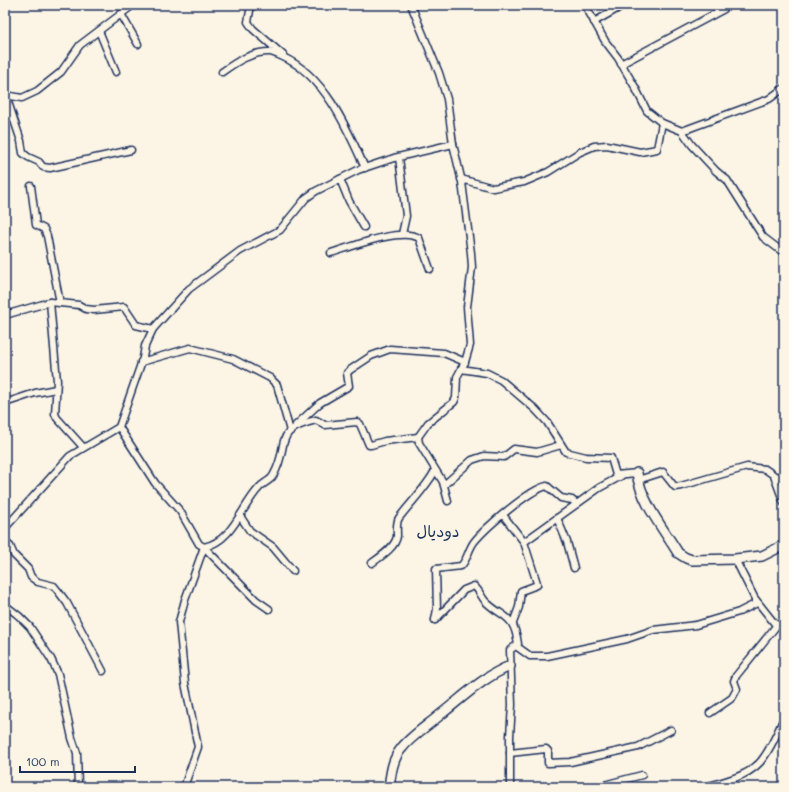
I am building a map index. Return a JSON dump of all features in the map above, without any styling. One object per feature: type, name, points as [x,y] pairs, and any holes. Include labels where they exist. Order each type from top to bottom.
[{"type":"street","points":[[131,150],[50,168],[43,167],[39,162],[28,158],[23,153],[21,141],[6,96],[22,98],[37,91],[60,72],[80,45],[133,5]]},
{"type":"street","points":[[252,5],[248,22],[253,29],[289,60],[307,73],[325,94],[349,135],[365,168]]},
{"type":"street","points":[[411,5],[439,73],[447,99],[453,144],[461,179],[472,267],[468,307],[470,345],[465,362],[456,377],[456,398],[454,402],[428,423],[418,437],[419,443],[444,485],[448,501]]},
{"type":"street","points":[[585,5],[621,64],[646,111],[662,123],[682,131],[697,150],[727,180],[762,237],[784,253]]},
{"type":"street","points":[[594,22],[624,5]]},
{"type":"street","points":[[621,64],[724,9]]},
{"type":"street","points":[[121,14],[138,44]]},
{"type":"street","points":[[99,31],[116,72]]},
{"type":"street","points":[[222,72],[234,63],[253,54],[270,52],[289,60]]},
{"type":"street","points":[[682,131],[769,99],[784,88]]},
{"type":"street","points":[[461,179],[493,188],[524,182],[548,172],[580,152],[594,146],[607,145],[640,152],[657,149],[662,123]]},
{"type":"street","points":[[5,528],[61,465],[83,447],[119,427],[145,346],[153,330],[169,313],[179,298],[198,280],[240,250],[280,230],[306,198],[316,191],[365,168],[399,157],[453,144]]},
{"type":"street","points":[[399,157],[406,216],[402,234]]},
{"type":"street","points":[[340,180],[364,227]]},
{"type":"street","points":[[31,186],[36,225],[44,229],[47,236],[60,303]]},
{"type":"street","points":[[331,253],[361,242],[402,234],[419,238],[430,269]]},
{"type":"street","points":[[5,315],[34,305],[50,302],[79,305],[86,309],[94,310],[124,307],[136,324],[153,330]]},
{"type":"street","points":[[50,302],[54,342],[56,389],[55,414],[56,418],[83,447]]},
{"type":"street","points":[[141,362],[190,348],[198,349],[218,356],[233,358],[270,378],[277,385],[290,431]]},
{"type":"street","points":[[184,787],[198,746],[185,683],[180,649],[179,622],[185,600],[204,547],[219,541],[240,516],[259,488],[273,477],[285,437],[290,431],[320,403],[349,386],[348,373],[350,370],[384,350],[444,353],[465,362]]},
{"type":"street","points":[[461,369],[487,373],[500,380],[539,413],[547,422],[566,452],[586,457],[611,458],[616,475],[638,476],[663,472],[675,487],[752,467],[766,469],[774,476],[784,503]]},
{"type":"street","points":[[5,403],[35,393],[56,389]]},
{"type":"street","points":[[295,426],[316,420],[325,425],[357,422],[360,424],[369,445],[385,441],[418,437]]},
{"type":"street","points":[[119,427],[156,483],[180,511],[198,544],[204,547],[256,600],[269,609]]},
{"type":"street","points":[[444,485],[453,476],[476,459],[484,456],[504,457],[514,449],[532,452],[544,451],[561,445]]},
{"type":"street","points":[[372,563],[386,552],[393,544],[397,537],[396,529],[398,519],[421,492],[435,471]]},
{"type":"street","points":[[524,542],[599,488],[622,475]]},
{"type":"street","points":[[638,476],[645,498],[678,552],[686,558],[692,560],[735,559],[762,556],[784,545]]},
{"type":"street","points":[[774,476],[784,477]]},
{"type":"street","points":[[510,787],[512,705],[510,650],[518,644],[517,634],[513,623],[506,616],[486,602],[474,586],[464,590],[435,620],[438,609],[436,569],[461,566],[468,557],[473,543],[514,505],[547,486],[561,498],[572,500],[577,504]]},
{"type":"street","points":[[240,516],[250,531],[274,547],[293,571]]},
{"type":"street","points":[[503,516],[524,542],[537,583],[537,585],[521,591],[519,607],[513,623]]},
{"type":"street","points":[[557,518],[568,542],[574,568]]},
{"type":"street","points":[[5,542],[14,555],[28,569],[31,577],[38,582],[54,586],[58,591],[67,603],[103,671]]},
{"type":"street","points":[[735,559],[756,600],[769,618],[777,625],[784,625]]},
{"type":"street","points":[[516,646],[530,656],[547,656],[627,639],[653,630],[707,622],[739,612],[757,603],[756,600]]},
{"type":"street","points":[[5,605],[30,627],[52,659],[58,674],[77,753],[78,787]]},
{"type":"street","points":[[710,713],[732,698],[737,689],[734,681],[736,676],[777,625]]},
{"type":"street","points":[[390,787],[392,766],[400,750],[420,731],[476,686],[500,670],[510,666]]},
{"type":"street","points":[[705,787],[730,780],[750,771],[764,758],[784,718]]},
{"type":"street","points":[[510,754],[546,749],[548,751],[548,763],[570,762],[638,747],[671,730]]},
{"type":"street","points":[[596,787],[642,775]]},
{"type":"district","name":"دودیال","points":[[438,530]]}]
